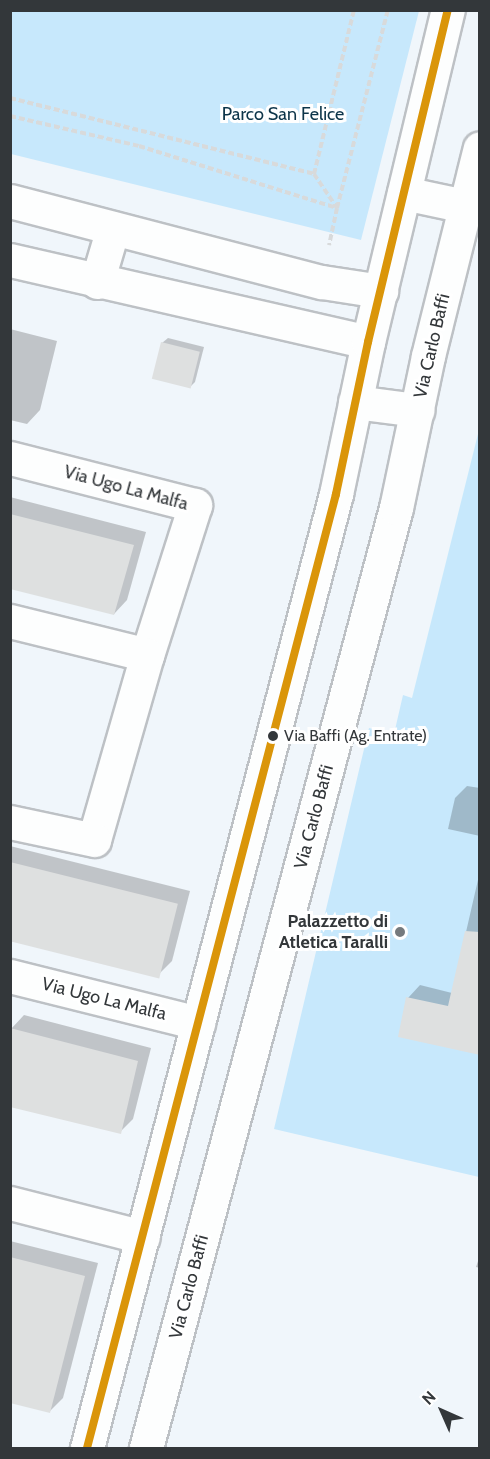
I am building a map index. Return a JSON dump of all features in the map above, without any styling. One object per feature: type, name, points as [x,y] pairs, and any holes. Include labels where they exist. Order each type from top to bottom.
[{"type":"street","points":[[87,1449],[336,494],[368,342],[448,10]]},
{"type":"street","name":"Via Carlo Baffi","points":[[146,1449],[396,508],[417,410],[480,148]]},
{"type":"street","points":[[404,193],[465,206]]},
{"type":"street","points":[[10,201],[322,282],[381,291]]},
{"type":"street","points":[[97,282],[113,228]]},
{"type":"street","points":[[10,260],[97,282],[368,342]]},
{"type":"street","points":[[356,402],[417,410]]},
{"type":"street","name":"Via Ugo La Malfa","points":[[10,458],[195,505],[147,655],[94,840],[10,822]]},
{"type":"street","points":[[10,621],[147,655]]},
{"type":"street","name":"Via Ugo La Malfa","points":[[10,976],[198,1023]]},
{"type":"street","points":[[10,1203],[143,1237]]},
{"type":"path","points":[[10,98],[314,174],[354,10]]},
{"type":"path","points":[[10,116],[140,146],[337,208],[388,10]]},
{"type":"green space","name":"Parco San Felice","points":[[11,10],[419,11],[361,240],[11,154]]},
{"type":"green space","name":"Palazzetto di Atletica Taralli","points":[[479,430],[479,1177],[274,1129],[369,728],[394,734],[403,695],[412,698]]},
{"type":"building","points":[[161,342],[200,352],[191,389],[152,379]]},
{"type":"building","points":[[10,514],[134,545],[114,615],[10,589]]},
{"type":"building","points":[[10,862],[178,904],[159,979],[10,941]]},
{"type":"building","points":[[465,931],[480,932],[480,1055],[398,1037],[406,997],[448,1006]]},
{"type":"building","points":[[10,1028],[138,1061],[121,1134],[10,1107]]},
{"type":"building","points":[[10,1257],[85,1276],[50,1413],[10,1403]]},
{"type":"transit line","points":[[87,1448],[336,494],[368,342],[448,10]]},
{"type":"place","name":"Via Baffi (Ag. Entrate)","points":[[273,736]]},
{"type":"place","name":"Palazzetto di Atletica Taralli","points":[[400,932]]}]
